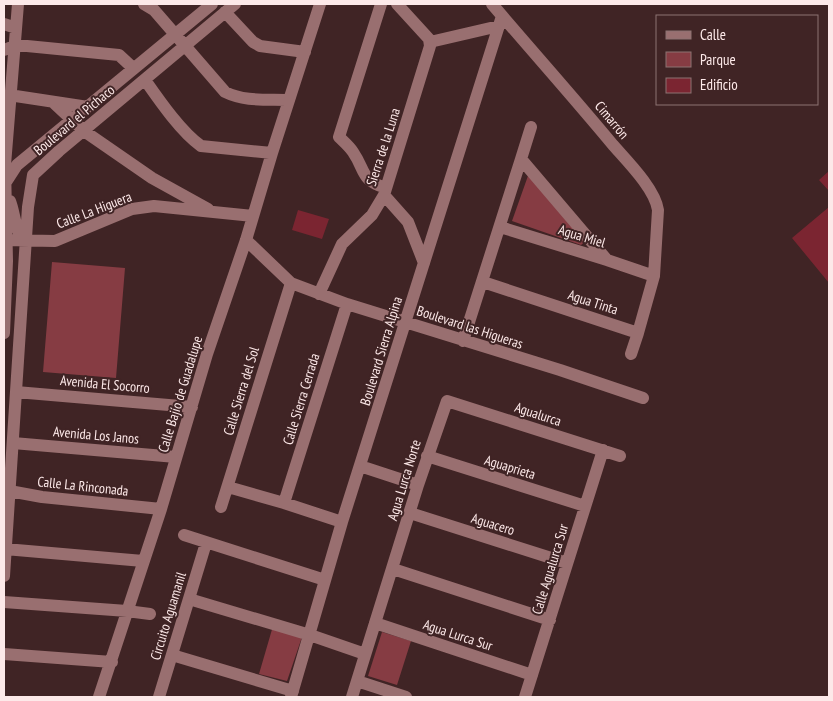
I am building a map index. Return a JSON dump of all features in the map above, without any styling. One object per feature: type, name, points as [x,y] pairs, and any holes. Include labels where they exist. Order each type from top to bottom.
[{"type":"street","points":[[4,333],[5,165],[9,95],[9,48],[10,26],[18,4]]},
{"type":"street","points":[[144,4],[154,10],[176,33],[225,92],[247,99],[289,100]]},
{"type":"street","name":"Boulevard el Pichaco","points":[[6,186],[17,165],[212,4]]},
{"type":"street","name":"Calle Bajío de Guadalupe","points":[[99,697],[112,662],[207,354],[254,216],[272,153],[320,4]]},
{"type":"street","points":[[381,4],[339,137],[352,151],[365,177],[385,192],[408,222],[424,264]]},
{"type":"street","points":[[397,4],[430,42],[500,21]]},
{"type":"street","name":"Cimarrón","points":[[492,4],[500,21],[578,103],[651,192],[657,203],[658,210],[654,276]]},
{"type":"street","points":[[230,8],[253,42],[260,46],[305,52]]},
{"type":"street","name":"Boulevard el Pichaco","points":[[4,576],[7,491],[13,444],[31,180],[33,175],[230,8]]},
{"type":"street","name":"Boulevard Sierra Alpina","points":[[292,694],[342,522],[500,21]]},
{"type":"street","name":"Sierra de la Luna","points":[[319,294],[342,244],[372,215],[385,192],[430,42]]},
{"type":"street","points":[[9,48],[56,48],[119,55],[134,68]]},
{"type":"street","points":[[144,80],[195,142],[201,146],[272,153]]},
{"type":"street","points":[[9,95],[88,107]]},
{"type":"street","points":[[53,102],[84,131],[152,178],[215,213]]},
{"type":"street","points":[[463,341],[531,128]]},
{"type":"street","points":[[521,160],[607,260]]},
{"type":"street","points":[[6,186],[16,219],[18,234],[26,241]]},
{"type":"street","name":"Calle La Higuera","points":[[5,240],[55,241],[76,234],[132,209],[154,206],[254,216]]},
{"type":"street","name":"Agua Miel","points":[[500,227],[654,276]]},
{"type":"street","name":"Boulevard las Higueras","points":[[246,240],[291,283],[347,304],[560,370],[643,398]]},
{"type":"street","points":[[632,354],[654,276]]},
{"type":"street","name":"Agua Tinta","points":[[482,282],[638,333]]},
{"type":"street","name":"Calle Sierra del Sol","points":[[221,508],[291,283]]},
{"type":"street","name":"Calle Sierra Cerrada","points":[[284,503],[347,304]]},
{"type":"street","name":"Avenida El Socorro","points":[[16,392],[192,407]]},
{"type":"street","name":"Agualurca","points":[[447,401],[620,456]]},
{"type":"street","name":"Agua Lurca Norte","points":[[352,697],[427,456],[447,401]]},
{"type":"street","name":"Avenida Los Janos","points":[[13,444],[176,457]]},
{"type":"street","name":"Calle Agualurca Sur","points":[[525,697],[603,450]]},
{"type":"street","name":"Aguaprieta","points":[[427,456],[584,506]]},
{"type":"street","points":[[360,466],[418,485]]},
{"type":"street","points":[[228,486],[342,522]]},
{"type":"street","name":"Calle La Rinconada","points":[[7,491],[42,498],[160,509]]},
{"type":"street","name":"Aguacero","points":[[410,513],[567,562]]},
{"type":"street","points":[[184,534],[206,543],[325,580]]},
{"type":"street","name":"Circuito Aguamanil","points":[[159,697],[206,543]]},
{"type":"street","points":[[5,549],[143,561]]},
{"type":"street","points":[[393,569],[550,620]]},
{"type":"street","points":[[189,599],[310,635],[365,654]]},
{"type":"street","points":[[4,602],[150,614]]},
{"type":"street","name":"Agua Lurca Sur","points":[[375,623],[532,675]]},
{"type":"street","points":[[4,654],[112,662]]},
{"type":"street","points":[[172,655],[292,694]]},
{"type":"street","points":[[357,681],[406,697]]},
{"type":"green space","points":[[529,173],[586,241],[581,245],[512,221]]},
{"type":"green space","points":[[52,262],[125,268],[116,378],[43,372]]},
{"type":"green space","points":[[273,626],[302,637],[287,681],[259,674]]},
{"type":"green space","points":[[382,632],[411,641],[397,685],[368,676]]},
{"type":"building","points":[[829,171],[829,191],[819,180]]},
{"type":"building","points":[[829,207],[829,283],[792,238]]},
{"type":"building","points":[[298,210],[329,219],[322,239],[292,230]]}]
